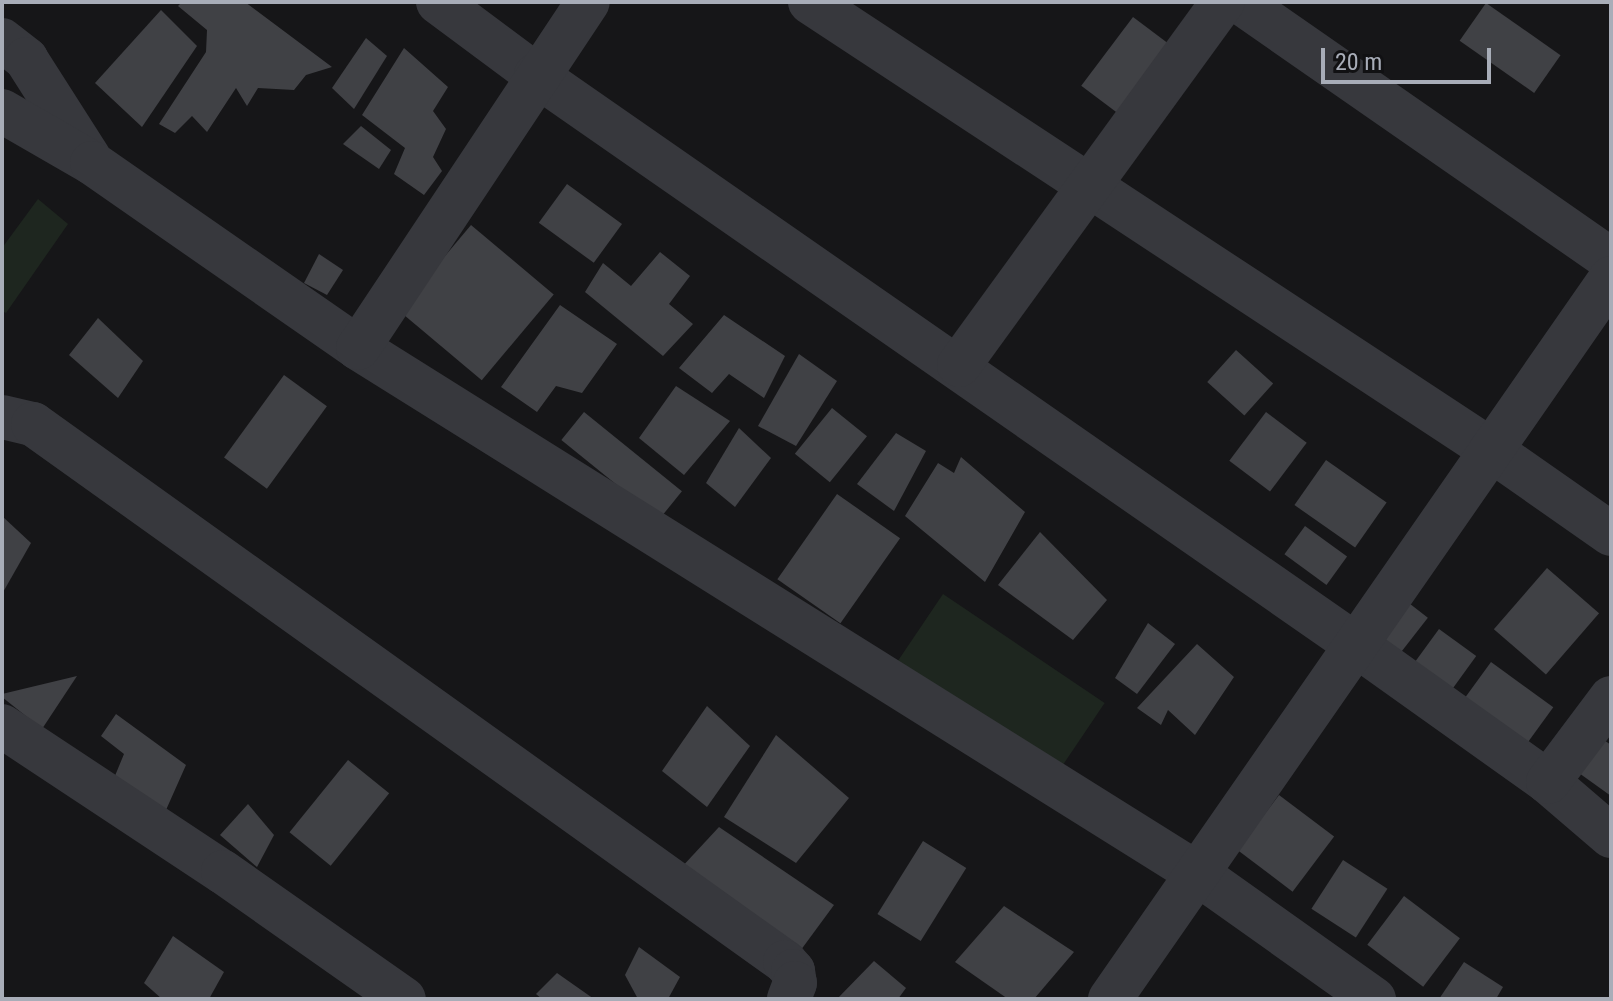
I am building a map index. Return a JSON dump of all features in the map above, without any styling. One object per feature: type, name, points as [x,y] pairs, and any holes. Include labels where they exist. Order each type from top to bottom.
[{"type":"street","points":[[438,2],[536,75],[959,365],[1356,645],[1548,782],[1611,836]]},
{"type":"street","points":[[358,348],[536,75],[588,2]]},
{"type":"street","points":[[810,2],[1491,450],[1611,534]]},
{"type":"street","points":[[959,365],[1223,2]]},
{"type":"street","points":[[1240,2],[1611,260]]},
{"type":"street","points":[[2,40],[26,59],[92,163]]},
{"type":"street","points":[[2,111],[92,163],[358,348],[1198,874],[1374,999]]},
{"type":"street","points":[[1110,999],[1611,278]]},
{"type":"street","points":[[2,417],[33,424],[95,467],[785,962],[793,971],[795,983],[789,999]]},
{"type":"street","points":[[1548,782],[1611,698]]},
{"type":"street","points":[[2,726],[223,872],[404,999]]},
{"type":"shaded area","points":[[38,199],[68,224],[6,313],[2,311],[2,248]]},
{"type":"shaded area","points":[[943,594],[1105,703],[1047,789],[885,680]]},
{"type":"building","points":[[182,2],[245,2],[332,67],[306,75],[294,90],[258,88],[247,106],[236,88],[207,132],[192,116],[175,133],[159,124],[206,52],[207,30],[178,6]]},
{"type":"building","points":[[1486,3],[1561,55],[1534,93],[1460,41]]},
{"type":"building","points":[[161,10],[197,46],[142,127],[95,83]]},
{"type":"building","points":[[1133,17],[1169,44],[1117,113],[1081,86]]},
{"type":"building","points":[[366,38],[387,56],[354,109],[332,88]]},
{"type":"building","points":[[404,48],[448,87],[433,111],[446,129],[433,157],[442,171],[424,195],[394,174],[405,148],[362,115]]},
{"type":"building","points":[[361,126],[391,150],[379,169],[343,144]]},
{"type":"building","points":[[567,184],[622,224],[594,263],[539,223]]},
{"type":"building","points":[[471,225],[554,294],[482,380],[399,311]]},
{"type":"building","points":[[660,252],[690,276],[669,304],[693,324],[663,356],[585,292],[603,263],[631,286]]},
{"type":"building","points":[[319,254],[343,270],[327,295],[304,283]]},
{"type":"building","points":[[560,305],[617,344],[582,393],[556,386],[537,412],[501,387]]},
{"type":"building","points":[[724,315],[785,356],[764,398],[729,374],[712,393],[679,368]]},
{"type":"building","points":[[98,318],[143,361],[118,398],[69,355]]},
{"type":"building","points":[[1236,350],[1273,383],[1244,415],[1207,382]]},
{"type":"building","points":[[799,354],[837,381],[796,446],[758,426]]},
{"type":"building","points":[[284,375],[327,406],[267,489],[224,458]]},
{"type":"building","points":[[676,386],[730,421],[684,475],[639,438]]},
{"type":"building","points":[[832,408],[867,436],[830,482],[795,454]]},
{"type":"building","points":[[584,412],[682,491],[659,519],[561,440]]},
{"type":"building","points":[[1266,412],[1307,443],[1270,491],[1229,461]]},
{"type":"building","points":[[739,428],[771,458],[735,507],[706,483]]},
{"type":"building","points":[[896,433],[926,451],[894,511],[857,484]]},
{"type":"building","points":[[961,457],[1025,512],[985,582],[905,516],[938,463],[954,473]]},
{"type":"building","points":[[1326,460],[1387,502],[1355,547],[1294,505]]},
{"type":"building","points":[[837,494],[900,538],[840,623],[777,579]]},
{"type":"building","points":[[2,516],[31,543],[2,594]]},
{"type":"building","points":[[1305,526],[1347,557],[1326,585],[1284,554]]},
{"type":"building","points":[[1040,532],[1107,600],[1073,640],[998,585]]},
{"type":"building","points":[[1547,568],[1599,613],[1546,674],[1494,629]]},
{"type":"building","points":[[1405,600],[1428,618],[1397,657],[1374,639]]},
{"type":"building","points":[[1148,623],[1175,644],[1137,694],[1115,678]]},
{"type":"building","points":[[1439,629],[1476,656],[1450,692],[1413,665]]},
{"type":"building","points":[[1197,644],[1234,677],[1195,735],[1168,710],[1161,725],[1137,708]]},
{"type":"building","points":[[1491,662],[1553,707],[1526,745],[1463,700]]},
{"type":"building","points":[[77,676],[42,729],[2,697],[2,694]]},
{"type":"building","points":[[707,706],[750,746],[707,807],[662,771]]},
{"type":"building","points":[[116,714],[186,765],[166,810],[112,783],[124,754],[101,736]]},
{"type":"building","points":[[776,735],[849,798],[796,863],[724,817]]},
{"type":"building","points":[[1597,735],[1611,745],[1611,796],[1572,768]]},
{"type":"building","points":[[348,760],[389,793],[331,866],[289,832]]},
{"type":"building","points":[[1279,795],[1334,837],[1293,892],[1237,850]]},
{"type":"building","points":[[248,804],[274,835],[257,867],[220,835]]},
{"type":"building","points":[[719,827],[834,905],[795,958],[680,869]]},
{"type":"building","points":[[923,841],[966,868],[921,941],[877,914]]},
{"type":"building","points":[[1343,860],[1387,889],[1356,938],[1311,909]]},
{"type":"building","points":[[1404,896],[1460,938],[1423,987],[1367,945]]},
{"type":"building","points":[[1004,906],[1074,952],[1034,999],[1008,999],[955,962]]},
{"type":"building","points":[[173,936],[224,972],[209,999],[162,999],[144,983]]},
{"type":"building","points":[[639,947],[680,977],[668,999],[638,999],[625,975]]},
{"type":"building","points":[[874,961],[906,988],[898,999],[837,999]]},
{"type":"building","points":[[1464,962],[1503,987],[1496,999],[1439,999]]},
{"type":"building","points":[[557,973],[594,999],[542,999],[536,994]]}]
